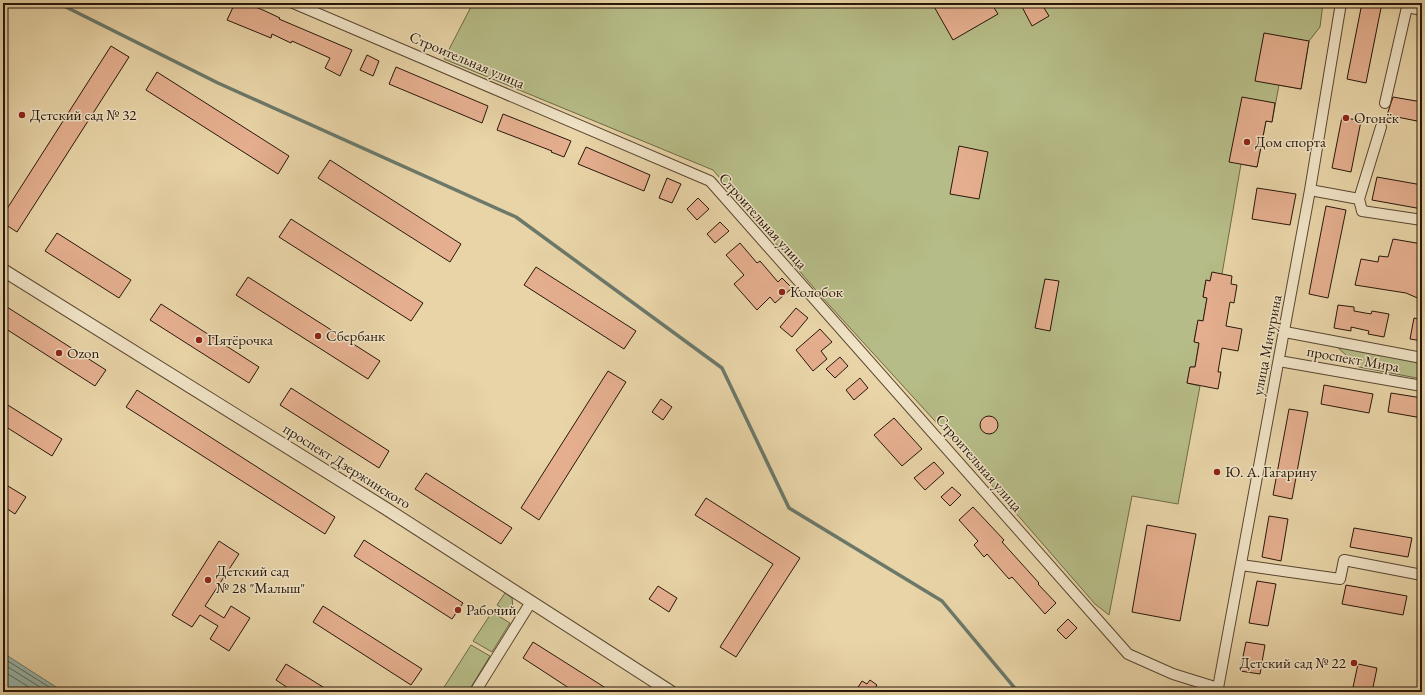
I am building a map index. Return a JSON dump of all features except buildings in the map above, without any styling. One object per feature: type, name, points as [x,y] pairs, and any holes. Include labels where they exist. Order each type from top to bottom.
[{"type":"street","name":"Строительная улица","points":[[293,3],[710,181],[1128,654],[1173,674],[1218,690]]},
{"type":"street","name":"улица Мичурина","points":[[1218,690],[1285,332],[1341,3]]},
{"type":"street","points":[[1385,103],[1407,7],[1422,10]]},
{"type":"street","points":[[1381,127],[1359,199],[1362,211],[1422,220]]},
{"type":"street","points":[[1310,190],[1359,199]]},
{"type":"street","name":"проспект Дзержинского","points":[[3,270],[378,504],[671,692]]},
{"type":"street","name":"проспект Мира","points":[[1285,332],[1422,358]]},
{"type":"street","name":"проспект Мира","points":[[1279,360],[1422,386]]},
{"type":"street","points":[[1242,565],[1340,579],[1344,560],[1422,575]]},
{"type":"street","points":[[475,692],[531,602]]},
{"type":"green space","points":[[473,3],[1323,3],[1320,27],[1309,41],[1301,89],[1279,85],[1272,122],[1266,121],[1257,167],[1241,164],[1222,274],[1210,281],[1206,280],[1203,297],[1207,298],[1203,321],[1198,321],[1194,341],[1199,343],[1195,367],[1190,367],[1187,383],[1200,386],[1178,504],[1132,496],[1109,615],[1095,604],[955,443],[820,295],[713,170],[444,59]]},
{"type":"green space","points":[[1336,346],[1422,362],[1422,379],[1359,367]]},
{"type":"green space","points":[[505,593],[512,598],[514,616],[497,605]]},
{"type":"green space","points":[[492,612],[510,623],[492,652],[473,641]]},
{"type":"green space","points":[[471,645],[490,656],[468,692],[441,692]]},
{"type":"water","points":[[3,653],[64,692],[3,692]]},
{"type":"waterway","points":[[58,3],[218,83],[516,217],[722,368],[789,508],[942,601],[1018,692]]},
{"type":"place","name":"Детский сад № 32","points":[[22,115]]},
{"type":"place","name":"Огонёк","points":[[1346,118]]},
{"type":"place","name":"Дом спорта","points":[[1247,142]]},
{"type":"place","name":"Колобок","points":[[782,292]]},
{"type":"place","name":"Сбербанк","points":[[318,336]]},
{"type":"place","name":"Пятёрочка","points":[[199,340]]},
{"type":"place","name":"Ozon","points":[[59,353]]},
{"type":"place","name":"Ю. А. Гагарину","points":[[1217,472]]},
{"type":"place","name":"Детский сад № 28 \"Малыш\"","points":[[208,580]]},
{"type":"place","name":"Рабочий","points":[[458,610]]},
{"type":"place","name":"Детский сад № 22","points":[[1354,663]]}]
